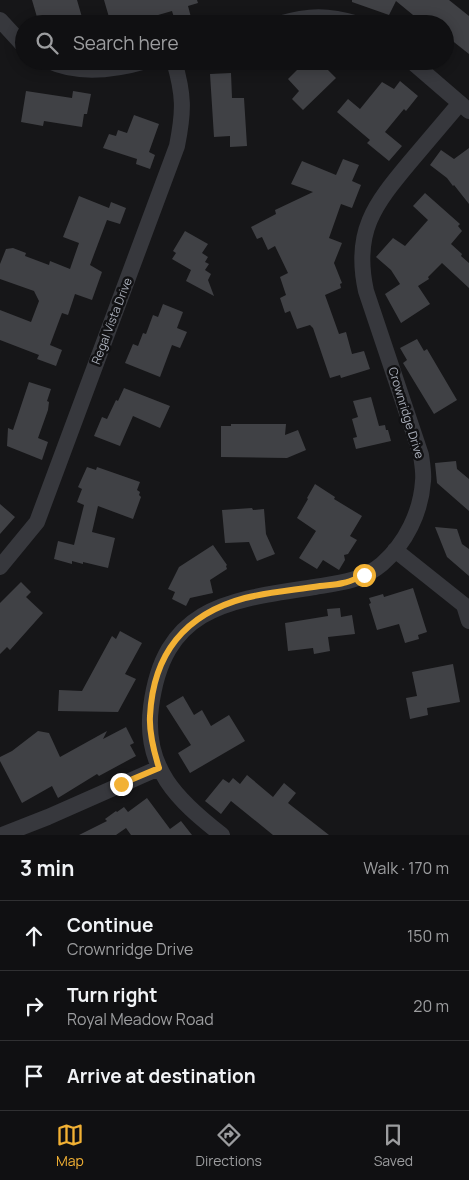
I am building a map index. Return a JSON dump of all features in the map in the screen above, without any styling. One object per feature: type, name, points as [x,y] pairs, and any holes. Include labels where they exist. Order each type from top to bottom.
[{"type":"street","points":[[0,20],[15,36]]},
{"type":"street","name":"Regal Vista Drive","points":[[0,567],[37,522],[177,146],[182,122],[183,97],[176,70]]},
{"type":"street","points":[[421,70],[464,107]]},
{"type":"street","name":"Crownridge Drive","points":[[222,835],[204,821],[176,794],[159,768],[152,740],[150,717],[158,671],[170,646],[188,626],[206,613],[246,598],[344,583],[364,575],[381,564],[409,532],[419,503],[423,481],[421,455],[366,291],[361,255],[371,215],[384,193],[464,107]]},
{"type":"street","points":[[395,550],[464,605],[469,621]]},
{"type":"street","points":[[2,835],[159,768]]},
{"type":"building","points":[[32,0],[77,0],[81,15],[36,15]]},
{"type":"building","points":[[104,0],[197,0],[198,3],[188,6],[190,15],[173,15],[172,11],[158,15],[108,15]]},
{"type":"building","points":[[352,0],[449,0],[469,16],[469,54],[454,42],[454,15],[413,15],[396,1],[389,15],[352,2]]},
{"type":"building","points":[[297,70],[328,70],[336,78],[303,110],[292,99],[299,91],[288,79]]},
{"type":"building","points":[[231,73],[232,98],[244,98],[247,146],[230,147],[230,136],[214,137],[210,74]]},
{"type":"building","points":[[400,81],[418,96],[406,111],[404,109],[385,132],[402,146],[389,161],[367,143],[370,140],[337,112],[348,99],[360,109],[382,82],[394,89]]},
{"type":"building","points":[[26,91],[72,98],[73,91],[91,94],[82,127],[44,121],[43,126],[21,122]]},
{"type":"building","points":[[134,115],[159,124],[149,152],[155,155],[150,169],[136,164],[137,159],[103,148],[109,134],[116,136],[118,130],[127,133]]},
{"type":"building","points":[[469,148],[469,204],[447,178],[430,165],[441,150],[454,159]]},
{"type":"building","points":[[343,159],[359,165],[352,181],[361,185],[352,208],[341,204],[329,238],[342,243],[334,263],[342,283],[340,284],[341,288],[325,295],[339,334],[346,332],[352,354],[364,351],[370,369],[341,378],[340,375],[330,378],[313,328],[310,325],[297,329],[290,311],[285,313],[280,298],[286,295],[280,277],[288,273],[275,246],[268,250],[262,237],[257,239],[251,227],[276,214],[275,210],[313,192],[291,184],[302,161],[336,175]]},
{"type":"building","points":[[425,193],[460,224],[458,226],[462,231],[451,244],[469,263],[469,288],[442,263],[428,277],[429,279],[418,286],[430,304],[401,323],[385,294],[400,284],[391,270],[376,257],[393,238],[405,246],[428,220],[413,206]]},
{"type":"building","points":[[79,196],[109,208],[111,202],[126,208],[120,224],[107,220],[90,265],[102,272],[92,300],[75,294],[68,315],[62,313],[50,345],[62,350],[56,366],[37,359],[39,355],[0,340],[0,310],[31,322],[39,301],[34,291],[0,279],[0,264],[6,249],[13,248],[26,253],[25,256],[49,265],[50,261],[70,269],[79,243],[63,237]]},
{"type":"building","points":[[185,231],[208,244],[202,253],[208,257],[205,262],[209,264],[205,270],[211,274],[208,280],[214,296],[186,281],[191,270],[172,259],[176,253],[173,251]]},
{"type":"building","points":[[163,304],[183,312],[177,328],[187,332],[180,348],[172,345],[160,377],[125,363],[133,344],[138,346],[143,333],[146,334],[153,315],[158,317]]},
{"type":"building","points":[[417,339],[424,351],[427,349],[457,400],[434,414],[403,363],[407,360],[400,348]]},
{"type":"building","points":[[29,382],[51,389],[47,401],[49,402],[48,410],[38,438],[48,442],[42,460],[7,446],[8,428],[13,430]]},
{"type":"building","points":[[124,388],[170,406],[160,428],[133,416],[120,446],[94,436],[102,417],[107,419]]},
{"type":"building","points":[[371,397],[379,426],[385,425],[391,441],[356,449],[353,438],[357,437],[352,419],[358,417],[353,401]]},
{"type":"building","points":[[231,424],[286,424],[285,435],[298,430],[306,450],[287,458],[221,457],[221,426],[231,426]]},
{"type":"building","points":[[456,461],[457,469],[469,479],[469,511],[437,483],[435,463]]},
{"type":"building","points":[[87,467],[96,470],[97,467],[140,482],[137,490],[140,492],[139,495],[141,497],[133,519],[98,506],[92,532],[115,538],[108,568],[83,562],[83,564],[72,561],[72,564],[54,559],[58,541],[74,545],[84,505],[77,502],[82,489],[78,487]]},
{"type":"building","points":[[315,484],[335,497],[334,499],[362,516],[350,536],[357,540],[348,554],[344,555],[345,560],[339,570],[323,560],[317,569],[299,558],[316,531],[297,518]]},
{"type":"building","points":[[0,504],[15,517],[0,534]]},
{"type":"building","points":[[252,508],[253,510],[264,509],[266,534],[275,554],[257,561],[249,542],[225,543],[222,510]]},
{"type":"building","points":[[435,527],[457,529],[462,544],[469,549],[469,576],[447,557]]},
{"type":"building","points":[[213,545],[227,565],[227,569],[210,580],[213,593],[190,598],[186,606],[172,599],[175,592],[168,589],[179,567]]},
{"type":"building","points":[[21,582],[31,592],[26,597],[43,613],[10,650],[7,647],[0,654],[0,603]]},
{"type":"building","points":[[413,588],[427,632],[418,635],[419,639],[405,643],[399,624],[377,630],[369,598],[383,594],[384,597]]},
{"type":"building","points":[[340,608],[341,617],[352,615],[355,634],[328,637],[330,651],[314,654],[313,648],[288,651],[285,623],[328,616],[327,609]]},
{"type":"building","points":[[120,631],[142,643],[125,674],[136,679],[118,712],[58,711],[59,690],[82,691],[112,636],[116,639]]},
{"type":"building","points":[[453,664],[460,702],[427,708],[428,715],[410,719],[406,698],[417,696],[412,672]]},
{"type":"building","points":[[183,696],[194,715],[202,710],[211,726],[229,715],[245,741],[190,773],[178,753],[191,745],[166,706]]},
{"type":"building","points":[[126,727],[134,743],[130,745],[136,756],[99,776],[97,774],[58,798],[52,786],[22,803],[0,761],[0,757],[12,751],[38,731],[49,733],[60,757],[107,731],[103,739]]},
{"type":"building","points":[[247,775],[273,797],[284,783],[296,793],[288,803],[329,835],[273,835],[231,801],[221,814],[205,801],[223,779],[229,783],[233,778],[240,784]]},
{"type":"building","points":[[147,798],[170,829],[181,821],[192,835],[131,835],[126,828],[116,835],[79,835],[107,821],[105,819],[116,811],[124,807],[128,812]]},
{"type":"route","points":[[121,784],[159,768],[152,740],[150,717],[153,693],[158,671],[170,646],[188,626],[206,613],[246,598],[344,583],[364,575]]}]
